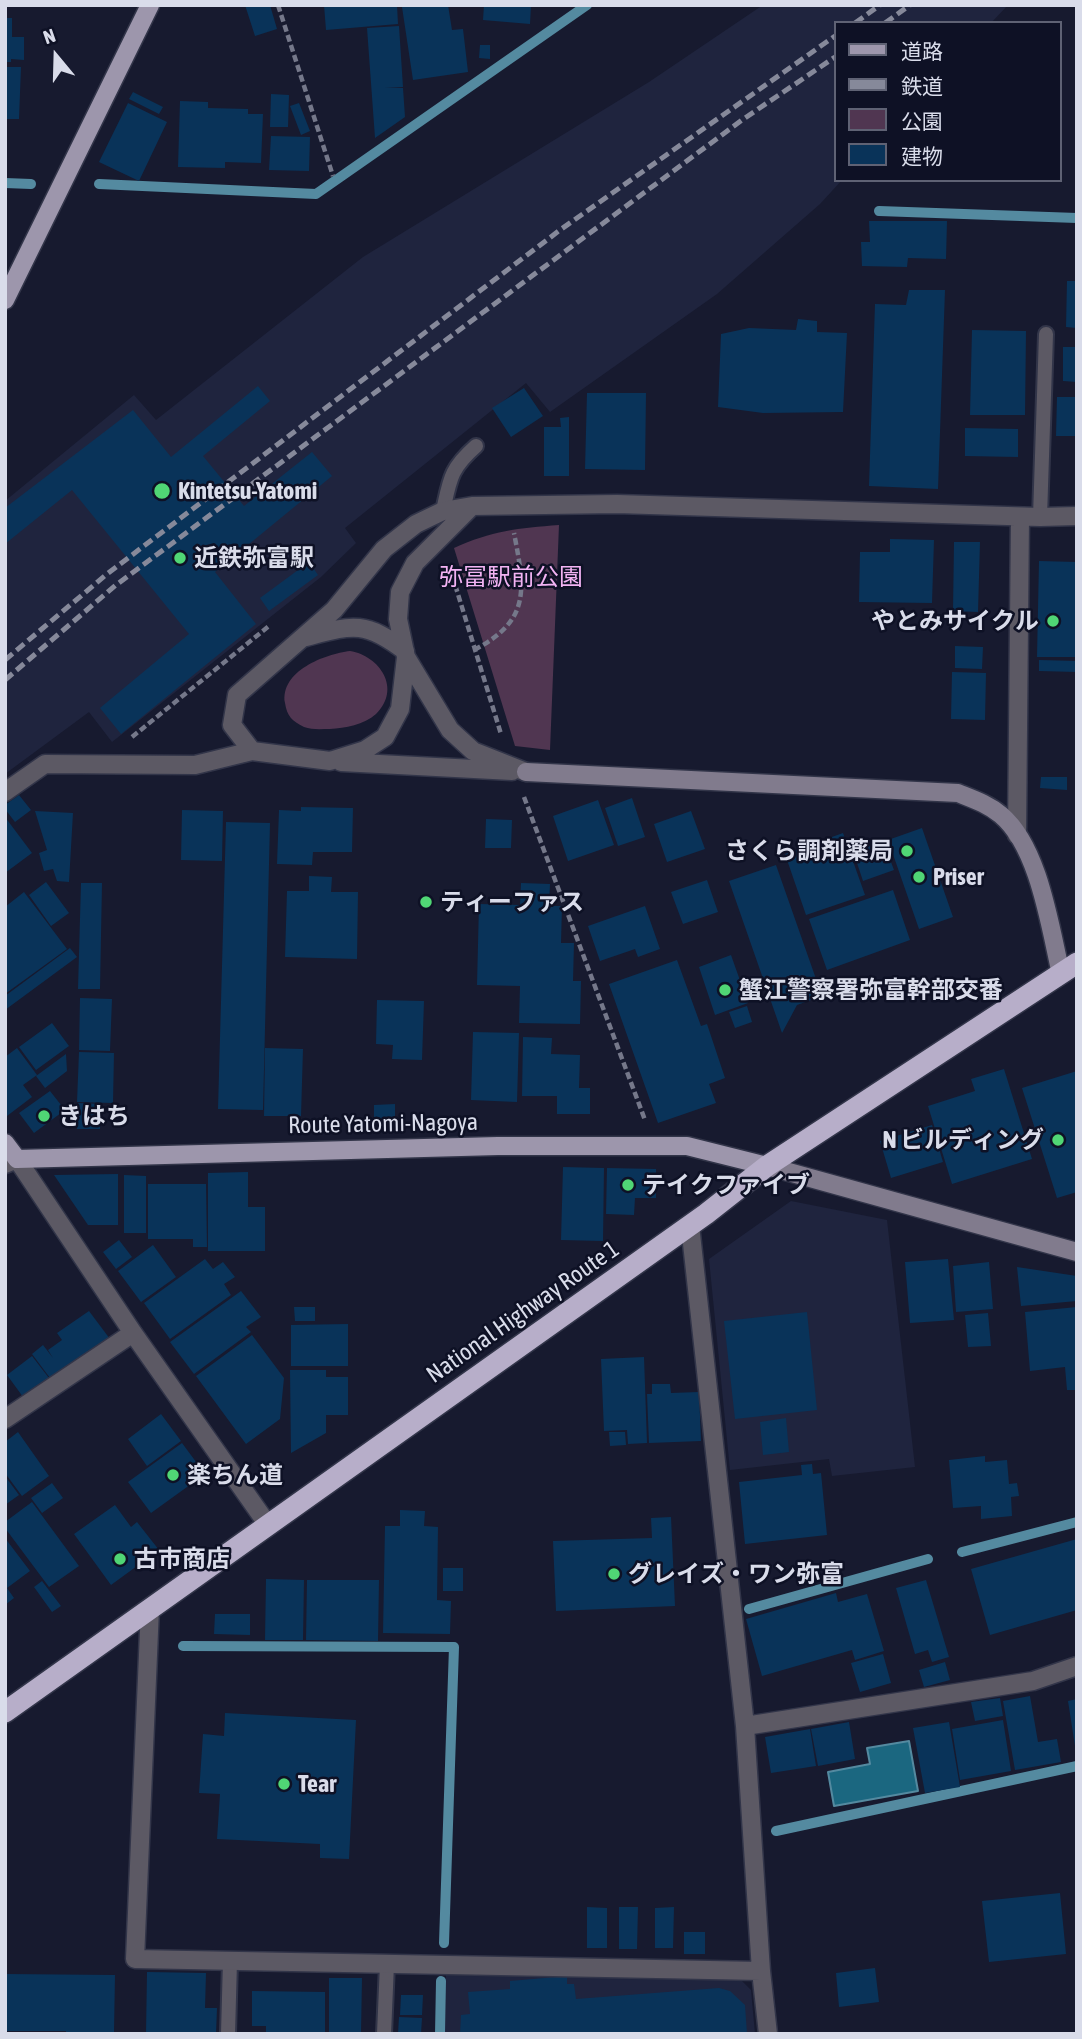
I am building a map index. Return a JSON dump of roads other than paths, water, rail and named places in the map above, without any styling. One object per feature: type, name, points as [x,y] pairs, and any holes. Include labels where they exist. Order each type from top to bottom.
[{"type":"highway","name":"National Highway Route 1","points":[[5,1712],[690,1225],[767,1166],[1069,968]]},
{"type":"main road","points":[[5,300],[150,5]]},
{"type":"main road","points":[[5,1143],[11,1161]]},
{"type":"main road","name":"Route Yatomi-Nagoya","points":[[11,1161],[486,1146],[687,1146],[767,1166]]},
{"type":"street","points":[[252,751],[232,725],[237,695],[334,610],[384,549],[416,524],[443,511],[472,506],[617,503],[1020,517],[1077,516]]},
{"type":"street","points":[[330,761],[365,750],[385,737],[400,709],[405,654],[398,619],[400,592],[415,563],[472,506]]},
{"type":"street","points":[[1017,835],[1020,517]]},
{"type":"street","points":[[303,638],[355,626],[374,630],[405,654],[450,730],[473,751],[523,779]]},
{"type":"street","points":[[5,792],[45,764],[195,765],[252,751],[523,779],[958,793],[985,804],[1003,816],[1017,835],[1036,870],[1069,968]]},
{"type":"street","points":[[11,1161],[268,1525]]},
{"type":"street","points":[[767,1166],[1077,1252]]},
{"type":"street","points":[[690,1225],[746,1726],[761,1971],[768,2034]]},
{"type":"street","points":[[5,1419],[133,1333]]},
{"type":"street","points":[[150,1608],[135,1959],[761,1971]]},
{"type":"street","points":[[746,1726],[1033,1681],[1077,1666]]},
{"type":"lane","points":[[1040,517],[1046,334]]},
{"type":"lane","points":[[443,511],[450,478],[459,461],[475,446]]},
{"type":"lane","points":[[228,2034],[230,1961]]},
{"type":"lane","points":[[384,2034],[387,1964]]},
{"type":"waterway","points":[[99,184],[316,194],[587,5]]},
{"type":"waterway","points":[[5,183],[31,184]]},
{"type":"waterway","points":[[879,211],[1077,218]]},
{"type":"waterway","points":[[962,1552],[1077,1522]]},
{"type":"waterway","points":[[749,1609],[928,1559]]},
{"type":"waterway","points":[[183,1646],[454,1647],[444,1943]]},
{"type":"waterway","points":[[776,1831],[1077,1766]]},
{"type":"waterway","points":[[440,2034],[441,1981]]},
{"type":"railway","points":[[858,21],[880,5]]},
{"type":"railway","points":[[888,21],[910,5]]},
{"type":"railway","points":[[5,660],[107,574],[560,230],[834,37]]},
{"type":"railway","points":[[5,680],[116,585],[742,120],[834,58]]},
{"type":"place","name":"Kintetsu-Yatomi","points":[[162,491]]},
{"type":"place","name":"近鉄弥富駅","points":[[180,558]]},
{"type":"place","name":"やとみサイクル","points":[[1053,621]]},
{"type":"place","name":"さくら調剤薬局","points":[[907,851]]},
{"type":"place","name":"Priser","points":[[919,877]]},
{"type":"place","name":"ティーファス","points":[[426,902]]},
{"type":"place","name":"蟹江警察署弥富幹部交番","points":[[725,990]]},
{"type":"place","name":"きはち","points":[[44,1116]]},
{"type":"place","name":"N ビルディング","points":[[1058,1140]]},
{"type":"place","name":"テイクファイブ","points":[[628,1185]]},
{"type":"place","name":"楽ちん道","points":[[173,1475]]},
{"type":"place","name":"古市商店","points":[[120,1559]]},
{"type":"place","name":"グレイズ・ワン弥富","points":[[614,1574]]},
{"type":"place","name":"Tear","points":[[284,1784]]},
{"type":"park label","name":"弥冨駅前公園","points":[[511,577]]}]
